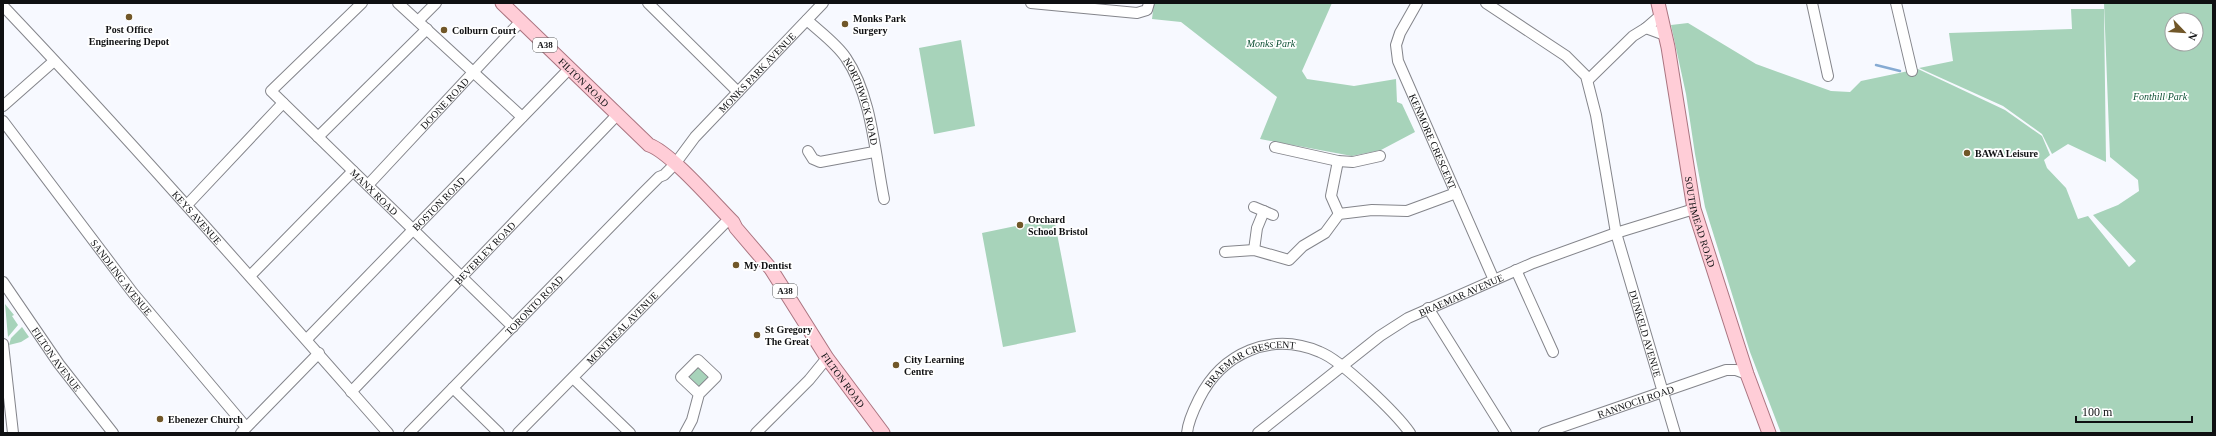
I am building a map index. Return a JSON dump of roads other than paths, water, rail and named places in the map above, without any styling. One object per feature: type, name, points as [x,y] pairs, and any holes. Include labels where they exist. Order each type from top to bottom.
[{"type":"main road","name":"FILTON ROAD","points":[[502,3],[618,114],[649,145],[651,150],[670,164],[771,269],[827,358],[883,433]]},
{"type":"main road","name":"SOUTHMEAD ROAD","points":[[1659,9],[1666,35],[1694,209],[1747,374],[1769,433]]},
{"type":"street","name":"MANX ROAD","points":[[362,3],[271,91],[513,326]]},
{"type":"street","points":[[398,3],[522,117]]},
{"type":"street","points":[[418,22],[436,3]]},
{"type":"street","points":[[648,3],[738,92]]},
{"type":"street","name":"MONKS PARK AVENUE","points":[[670,164],[688,149],[691,142],[823,3]]},
{"type":"street","points":[[1031,3],[1143,13],[1147,10],[1149,3]]},
{"type":"street","name":"KENMORE CRESCENT","points":[[1417,3],[1400,33],[1396,45],[1398,61],[1494,280]]},
{"type":"street","points":[[1486,3],[1566,56],[1579,67],[1588,80],[1616,233]]},
{"type":"street","points":[[1812,3],[1828,76]]},
{"type":"street","points":[[1896,3],[1912,71]]},
{"type":"street","name":"KEYS AVENUE","points":[[3,6],[187,205],[307,339],[351,392],[388,433]]},
{"type":"street","points":[[1588,80],[1596,74],[1624,44],[1646,28],[1659,9]]},
{"type":"street","name":"NORTHWICK ROAD","points":[[807,20],[845,57],[851,66],[863,96],[884,199]]},
{"type":"street","name":"DOONE ROAD","points":[[368,185],[521,21]]},
{"type":"street","points":[[1646,28],[1666,35]]},
{"type":"street","points":[[318,137],[426,29]]},
{"type":"street","points":[[3,106],[54,61]]},
{"type":"street","name":"BOSTON ROAD","points":[[307,339],[570,68]]},
{"type":"street","points":[[187,205],[283,103]]},
{"type":"street","name":"BEVERLEY ROAD","points":[[351,392],[618,114]]},
{"type":"street","name":"SANDLING AVENUE","points":[[3,121],[133,294],[244,430]]},
{"type":"street","points":[[1274,147],[1338,161],[1353,162],[1380,156]]},
{"type":"street","points":[[808,151],[813,159],[820,162],[874,152]]},
{"type":"street","points":[[1338,161],[1331,196],[1339,214]]},
{"type":"street","name":"TORONTO ROAD","points":[[409,433],[670,164]]},
{"type":"street","points":[[250,276],[353,171]]},
{"type":"street","points":[[1225,252],[1254,250],[1289,260],[1303,246],[1325,233],[1339,214],[1372,210],[1407,211],[1456,193]]},
{"type":"street","points":[[1254,207],[1268,213],[1257,228],[1254,250]]},
{"type":"street","name":"BRAEMAR AVENUE","points":[[1258,433],[1380,336],[1408,318],[1516,270],[1616,233],[1694,209]]},
{"type":"street","name":"MONTREAL AVENUE","points":[[518,433],[731,226]]},
{"type":"street","name":"DUNKELD AVENUE","points":[[1616,233],[1675,433]]},
{"type":"street","points":[[1516,270],[1553,352]]},
{"type":"street","name":"FILTON AVENUE","points":[[5,289],[59,364],[112,433]]},
{"type":"street","points":[[1428,308],[1506,433]]},
{"type":"street","points":[[3,344],[13,433]]},
{"type":"street","name":"BRAEMAR CRESCENT","points":[[1187,433],[1195,407],[1204,389],[1227,362],[1242,353],[1271,345],[1288,344],[1320,352],[1341,366]]},
{"type":"street","points":[[1726,370],[1734,362],[1739,350]]},
{"type":"street","points":[[244,430],[319,353]]},
{"type":"street","points":[[756,433],[809,380],[827,358]]},
{"type":"street","points":[[1341,366],[1388,409],[1410,433]]},
{"type":"street","name":"RANNOCH ROAD","points":[[1544,433],[1726,370],[1736,370],[1747,374]]},
{"type":"street","points":[[574,378],[630,433]]},
{"type":"street","points":[[453,388],[499,433]]},
{"type":"street","points":[[685,433],[692,420],[699,394]]},
{"type":"waterway","points":[[1876,65],[1900,71]]},
{"type":"place","name":"Post Office Engineering Depot","points":[[129,17]]},
{"type":"place","name":"Monks Park Surgery","points":[[845,24]]},
{"type":"place","name":"Colburn Court","points":[[444,30]]},
{"type":"place","name":"BAWA Leisure","points":[[1967,153]]},
{"type":"place","name":"Orchard School Bristol","points":[[1020,225]]},
{"type":"place","name":"My Dentist","points":[[736,265]]},
{"type":"place","name":"St Gregory The Great","points":[[757,335]]},
{"type":"place","name":"City Learning Centre","points":[[896,365]]},
{"type":"place","name":"Ebenezer Church","points":[[160,419]]},
{"type":"park label","name":"Monks Park","points":[[1271,43]]},
{"type":"park label","name":"Fonthill Park","points":[[2160,96]]}]
